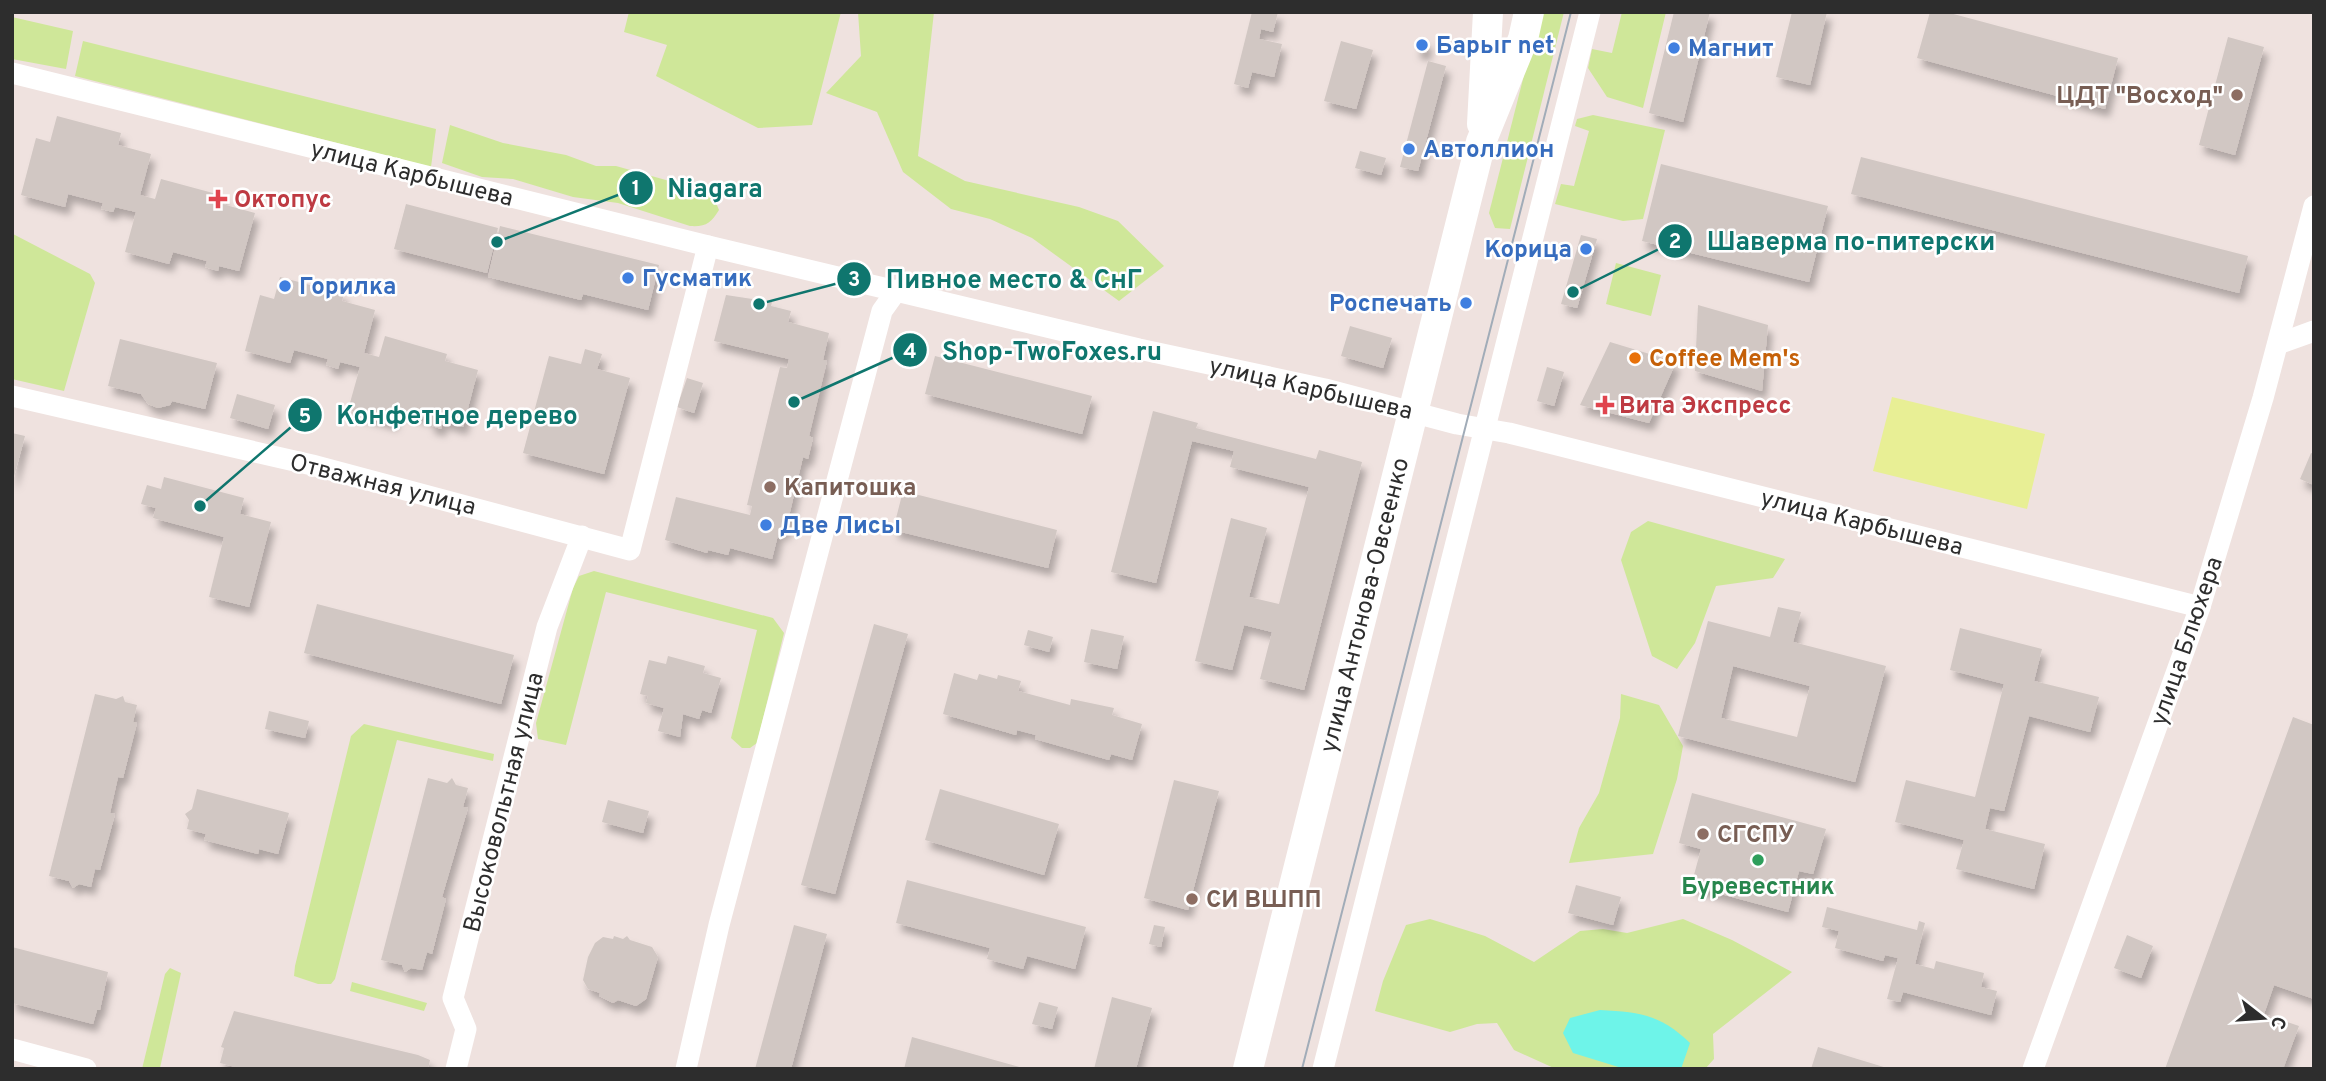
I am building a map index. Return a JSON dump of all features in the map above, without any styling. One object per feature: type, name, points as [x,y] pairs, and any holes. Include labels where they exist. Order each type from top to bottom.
[{"type":"main road","name":"улица Антонова-Овсеенко","points":[[1482,142],[1488,12]]},
{"type":"main road","name":"улица Антонова-Овсеенко","points":[[1248,1069],[1482,142],[1523,39],[1529,12]]},
{"type":"street","points":[[1323,1069],[1590,12]]},
{"type":"street","name":"улица Карбышева","points":[[12,73],[708,246],[1485,428],[2200,607]]},
{"type":"street","name":"улица Блюхера","points":[[2033,1069],[2200,607],[2278,345],[2314,206]]},
{"type":"street","name":"Отважная улица","points":[[12,396],[312,465],[629,550],[708,246]]},
{"type":"street","points":[[686,1069],[726,899],[882,311],[897,290]]},
{"type":"street","points":[[2278,345],[2314,331]]},
{"type":"street","name":"Высоковольтная улица","points":[[456,1069],[466,1028],[453,998],[547,627],[582,536]]},
{"type":"street","points":[[12,1049],[55,1065],[86,1069]]},
{"type":"green space","points":[[629,12],[841,12],[812,125],[758,128],[656,76],[667,45],[624,32]]},
{"type":"green space","points":[[858,12],[934,12],[918,156],[965,181],[1079,207],[1118,221],[1164,266],[1119,301],[1032,238],[990,219],[951,209],[903,172],[877,112],[826,93],[861,56]]},
{"type":"green space","points":[[1540,12],[1564,12],[1510,229],[1495,228],[1489,213]]},
{"type":"green space","points":[[1622,12],[1666,12],[1643,108],[1607,97],[1588,68],[1592,49],[1612,53]]},
{"type":"green space","points":[[12,17],[73,31],[66,69],[12,59]]},
{"type":"green space","points":[[83,41],[436,129],[431,167],[75,76]]},
{"type":"green space","points":[[1593,115],[1665,130],[1643,219],[1623,221],[1555,204],[1561,184],[1574,186],[1589,131],[1575,126],[1577,119]]},
{"type":"green space","points":[[450,125],[503,143],[566,155],[596,166],[616,166],[712,193],[719,210],[708,223],[690,226],[618,203],[573,197],[513,179],[482,177],[442,163]]},
{"type":"green space","points":[[13,234],[90,274],[95,283],[64,391],[12,379]]},
{"type":"green space","points":[[1616,263],[1661,275],[1651,316],[1606,304]]},
{"type":"green space","points":[[1892,397],[2045,434],[2027,509],[1873,471]]},
{"type":"green space","points":[[1648,521],[1785,559],[1773,578],[1716,586],[1695,643],[1677,669],[1652,656],[1621,560],[1631,532]]},
{"type":"green space","points":[[594,571],[773,618],[784,633],[757,743],[750,748],[742,748],[731,738],[757,630],[606,592],[566,745],[538,739],[536,723],[573,588],[579,576]]},
{"type":"green space","points":[[1621,694],[1659,705],[1683,746],[1677,779],[1653,854],[1569,863],[1579,828],[1599,793],[1620,718]]},
{"type":"green space","points":[[364,724],[494,754],[493,761],[397,740],[335,979],[331,984],[318,984],[294,976],[295,966],[351,736]]},
{"type":"green space","points":[[1430,919],[1485,936],[1534,962],[1580,931],[1603,929],[1627,933],[1683,919],[1732,940],[1792,972],[1713,1034],[1714,1059],[1705,1069],[1556,1069],[1514,1050],[1497,1023],[1477,1024],[1450,1032],[1375,1011],[1383,981],[1406,925]]},
{"type":"green space","points":[[170,968],[181,973],[160,1068],[142,1069],[165,974]]},
{"type":"green space","points":[[352,982],[427,1003],[424,1011],[350,991]]},
{"type":"water","points":[[1600,1010],[1638,1014],[1669,1026],[1690,1043],[1681,1069],[1625,1069],[1573,1053],[1563,1033],[1570,1018]]},
{"type":"building","points":[[1252,12],[1278,12],[1273,32],[1261,29],[1259,39],[1282,44],[1274,77],[1252,72],[1248,88],[1234,84]]},
{"type":"building","points":[[1674,12],[1710,12],[1683,122],[1649,113]]},
{"type":"building","points":[[1792,12],[1827,12],[1810,85],[1776,77]]},
{"type":"building","points":[[1930,12],[1946,12],[2118,58],[2105,109],[1917,58]]},
{"type":"building","points":[[2228,37],[2264,47],[2235,155],[2199,145]]},
{"type":"building","points":[[1418,38],[1428,41],[1426,53],[1415,50]]},
{"type":"building","points":[[1341,41],[1373,50],[1356,109],[1324,101]]},
{"type":"building","points":[[1428,61],[1446,66],[1418,171],[1400,167]]},
{"type":"building","points":[[57,116],[121,133],[118,145],[151,154],[140,195],[155,199],[161,179],[224,196],[222,204],[255,213],[239,271],[219,266],[218,271],[205,267],[207,261],[173,252],[169,264],[125,252],[136,212],[115,207],[113,212],[101,209],[103,203],[68,194],[65,207],[21,195],[36,138],[50,142]]},
{"type":"building","points":[[1360,151],[1386,158],[1381,175],[1355,168]]},
{"type":"building","points":[[1861,157],[2248,256],[2239,293],[1851,194]]},
{"type":"building","points":[[1661,164],[1828,206],[1809,282],[1642,241]]},
{"type":"building","points":[[406,204],[498,228],[487,273],[394,249]]},
{"type":"building","points":[[500,226],[659,265],[648,310],[583,294],[581,300],[488,277]]},
{"type":"building","points":[[1581,235],[1597,239],[1577,308],[1561,304]]},
{"type":"building","points":[[280,277],[344,294],[342,301],[375,310],[364,353],[379,357],[385,336],[447,354],[445,361],[478,370],[463,427],[443,421],[441,429],[429,425],[431,419],[397,409],[393,423],[348,410],[360,367],[340,362],[338,369],[326,365],[328,359],[294,350],[290,363],[245,351],[260,295],[274,299]]},
{"type":"building","points":[[726,295],[772,302],[771,306],[791,311],[788,322],[829,333],[823,360],[827,361],[809,436],[813,438],[808,459],[803,457],[785,533],[779,531],[772,559],[730,548],[728,555],[708,550],[707,553],[665,540],[676,497],[750,515],[752,506],[747,505],[780,367],[787,368],[789,359],[714,341]]},
{"type":"building","points":[[1698,305],[1768,325],[1762,391],[1695,371]]},
{"type":"building","points":[[1350,326],[1392,338],[1383,368],[1341,356]]},
{"type":"building","points":[[120,339],[217,363],[205,409],[172,401],[170,405],[158,408],[148,404],[141,394],[108,386]]},
{"type":"building","points":[[1610,342],[1676,362],[1649,423],[1580,405]]},
{"type":"building","points":[[585,349],[602,354],[597,369],[630,378],[604,474],[523,453],[549,356],[581,364]]},
{"type":"building","points":[[935,356],[1092,396],[1082,434],[925,394]]},
{"type":"building","points":[[1547,367],[1564,372],[1554,406],[1537,401]]},
{"type":"building","points":[[687,378],[703,383],[694,413],[677,407]]},
{"type":"building","points":[[237,394],[275,405],[268,429],[230,418]]},
{"type":"building","points":[[1153,411],[1198,423],[1196,428],[1316,459],[1319,450],[1362,462],[1304,690],[1260,679],[1272,632],[1244,625],[1232,670],[1195,661],[1231,518],[1267,528],[1249,597],[1279,604],[1309,487],[1230,467],[1234,451],[1192,441],[1156,583],[1111,572]]},
{"type":"building","points":[[12,433],[25,436],[13,480],[12,480]]},
{"type":"building","points":[[2311,453],[2314,454],[2314,485],[2300,479]]},
{"type":"building","points":[[164,477],[244,498],[240,514],[271,522],[249,607],[209,597],[224,537],[153,518],[156,508],[141,504],[147,485],[161,489]]},
{"type":"building","points":[[903,491],[1057,530],[1048,568],[893,530]]},
{"type":"building","points":[[317,604],[514,655],[501,704],[304,653]]},
{"type":"building","points":[[1778,607],[1801,612],[1793,642],[1886,666],[1855,782],[1678,736],[1708,621],[1770,637]],"holes":[[[1733,666],[1810,686],[1797,737],[1721,718]]]},
{"type":"building","points":[[874,624],[908,634],[835,894],[801,885]]},
{"type":"building","points":[[1960,628],[2042,649],[2034,681],[2099,697],[2090,732],[2029,716],[2004,811],[1990,808],[1985,829],[2045,844],[2034,889],[1956,869],[1964,840],[1895,822],[1906,780],[1975,797],[2004,684],[1950,670]]},
{"type":"building","points":[[1091,629],[1124,636],[1117,669],[1084,662]]},
{"type":"building","points":[[1028,630],[1053,637],[1049,652],[1024,645]]},
{"type":"building","points":[[668,656],[705,666],[703,673],[721,678],[711,713],[702,710],[699,719],[683,714],[680,737],[658,731],[664,708],[646,703],[648,696],[640,694],[649,660],[666,664]]},
{"type":"building","points":[[954,673],[977,680],[979,674],[997,679],[998,675],[1021,681],[1018,691],[1070,705],[1071,699],[1114,708],[1112,715],[1142,724],[1132,760],[1111,754],[1109,760],[1035,739],[1036,735],[1017,730],[1016,735],[943,714]]},
{"type":"building","points":[[95,694],[116,699],[123,696],[125,702],[137,705],[133,722],[137,723],[123,778],[118,777],[110,813],[115,814],[100,870],[95,869],[91,887],[79,884],[73,888],[69,881],[49,876]]},
{"type":"building","points":[[269,711],[309,721],[305,738],[265,729]]},
{"type":"building","points":[[2293,717],[2314,725],[2314,999],[2274,985],[2264,1014],[2299,1026],[2283,1069],[2165,1069]]},
{"type":"building","points":[[428,778],[447,783],[452,778],[456,785],[468,788],[463,807],[468,808],[442,897],[446,899],[432,954],[427,952],[422,970],[411,968],[405,972],[402,965],[381,960]]},
{"type":"building","points":[[1174,780],[1219,791],[1188,910],[1144,898]]},
{"type":"building","points":[[197,789],[289,813],[278,854],[259,849],[258,854],[204,840],[206,834],[187,829],[189,820],[185,814],[192,809]]},
{"type":"building","points":[[940,789],[1059,824],[1044,875],[925,840]]},
{"type":"building","name":"Буревестник","points":[[1692,793],[1826,829],[1813,874],[1799,871],[1788,912],[1691,886],[1701,849],[1679,843]]},
{"type":"building","points":[[608,800],[649,811],[643,833],[602,822]]},
{"type":"building","points":[[907,880],[1086,927],[1075,969],[1027,956],[1023,969],[987,959],[990,948],[896,923]]},
{"type":"building","points":[[1576,885],[1621,897],[1613,925],[1568,913]]},
{"type":"building","points":[[1827,907],[1917,930],[1919,921],[1925,923],[1915,964],[1934,969],[1936,961],[1984,973],[1981,987],[1997,991],[1991,1015],[1903,992],[1900,1002],[1887,999],[1898,958],[1885,955],[1883,961],[1835,948],[1839,931],[1822,927]]},
{"type":"building","points":[[794,925],[827,934],[791,1069],[755,1069]]},
{"type":"building","points":[[1154,925],[1165,927],[1161,947],[1149,944]]},
{"type":"building","points":[[2127,935],[2153,946],[2141,978],[2114,968]]},
{"type":"building","points":[[614,936],[623,939],[627,936],[630,940],[652,947],[658,957],[646,999],[636,1006],[618,1000],[613,1003],[599,996],[600,993],[588,989],[583,980],[588,957],[595,943],[603,937],[613,939]]},
{"type":"building","points":[[12,947],[108,972],[100,1010],[97,1010],[93,1024],[12,1003]]},
{"type":"building","points":[[1112,997],[1152,1008],[1136,1069],[1094,1069]]},
{"type":"building","points":[[1039,1002],[1058,1007],[1052,1029],[1032,1024]]},
{"type":"building","points":[[234,1011],[418,1055],[430,1060],[428,1069],[243,1069],[220,1063],[224,1048],[221,1047]]},
{"type":"building","points":[[912,1037],[1023,1068],[1023,1069],[904,1069]]},
{"type":"building","points":[[1818,1047],[1887,1068],[1887,1069],[1811,1069]]},
{"type":"tram line","points":[[1302,1069],[1571,12]]},
{"type":"place","name":"Барыг net","points":[[1422,45]]},
{"type":"place","name":"Магнит","points":[[1674,48]]},
{"type":"place","name":"ЦДТ \"Восход\"","points":[[2237,95]]},
{"type":"place","name":"Автоллион","points":[[1409,149]]},
{"type":"place","name":"Октопус","points":[[218,199]]},
{"type":"place","name":"Niagara","points":[[497,242]]},
{"type":"place","name":"Корица","points":[[1586,249]]},
{"type":"place","name":"Гусматик","points":[[628,278]]},
{"type":"place","name":"Горилка","points":[[285,286]]},
{"type":"place","name":"Шаверма по-питерски","points":[[1573,292]]},
{"type":"place","name":"Роспечать","points":[[1466,303]]},
{"type":"place","name":"Пивное место & СнГ","points":[[759,304]]},
{"type":"place","name":"Coffee Mem's","points":[[1635,358]]},
{"type":"place","name":"Shop-TwoFoxes.ru","points":[[794,402]]},
{"type":"place","name":"Вита Экспресс","points":[[1605,405]]},
{"type":"place","name":"Капитошка","points":[[770,487]]},
{"type":"place","name":"Конфетное дерево","points":[[200,506]]},
{"type":"place","name":"Две Лисы","points":[[766,525]]},
{"type":"place","name":"СГСПУ","points":[[1703,834]]},
{"type":"place","name":"Буревестник","points":[[1758,860]]},
{"type":"place","name":"СИ ВШПП","points":[[1192,899]]}]
